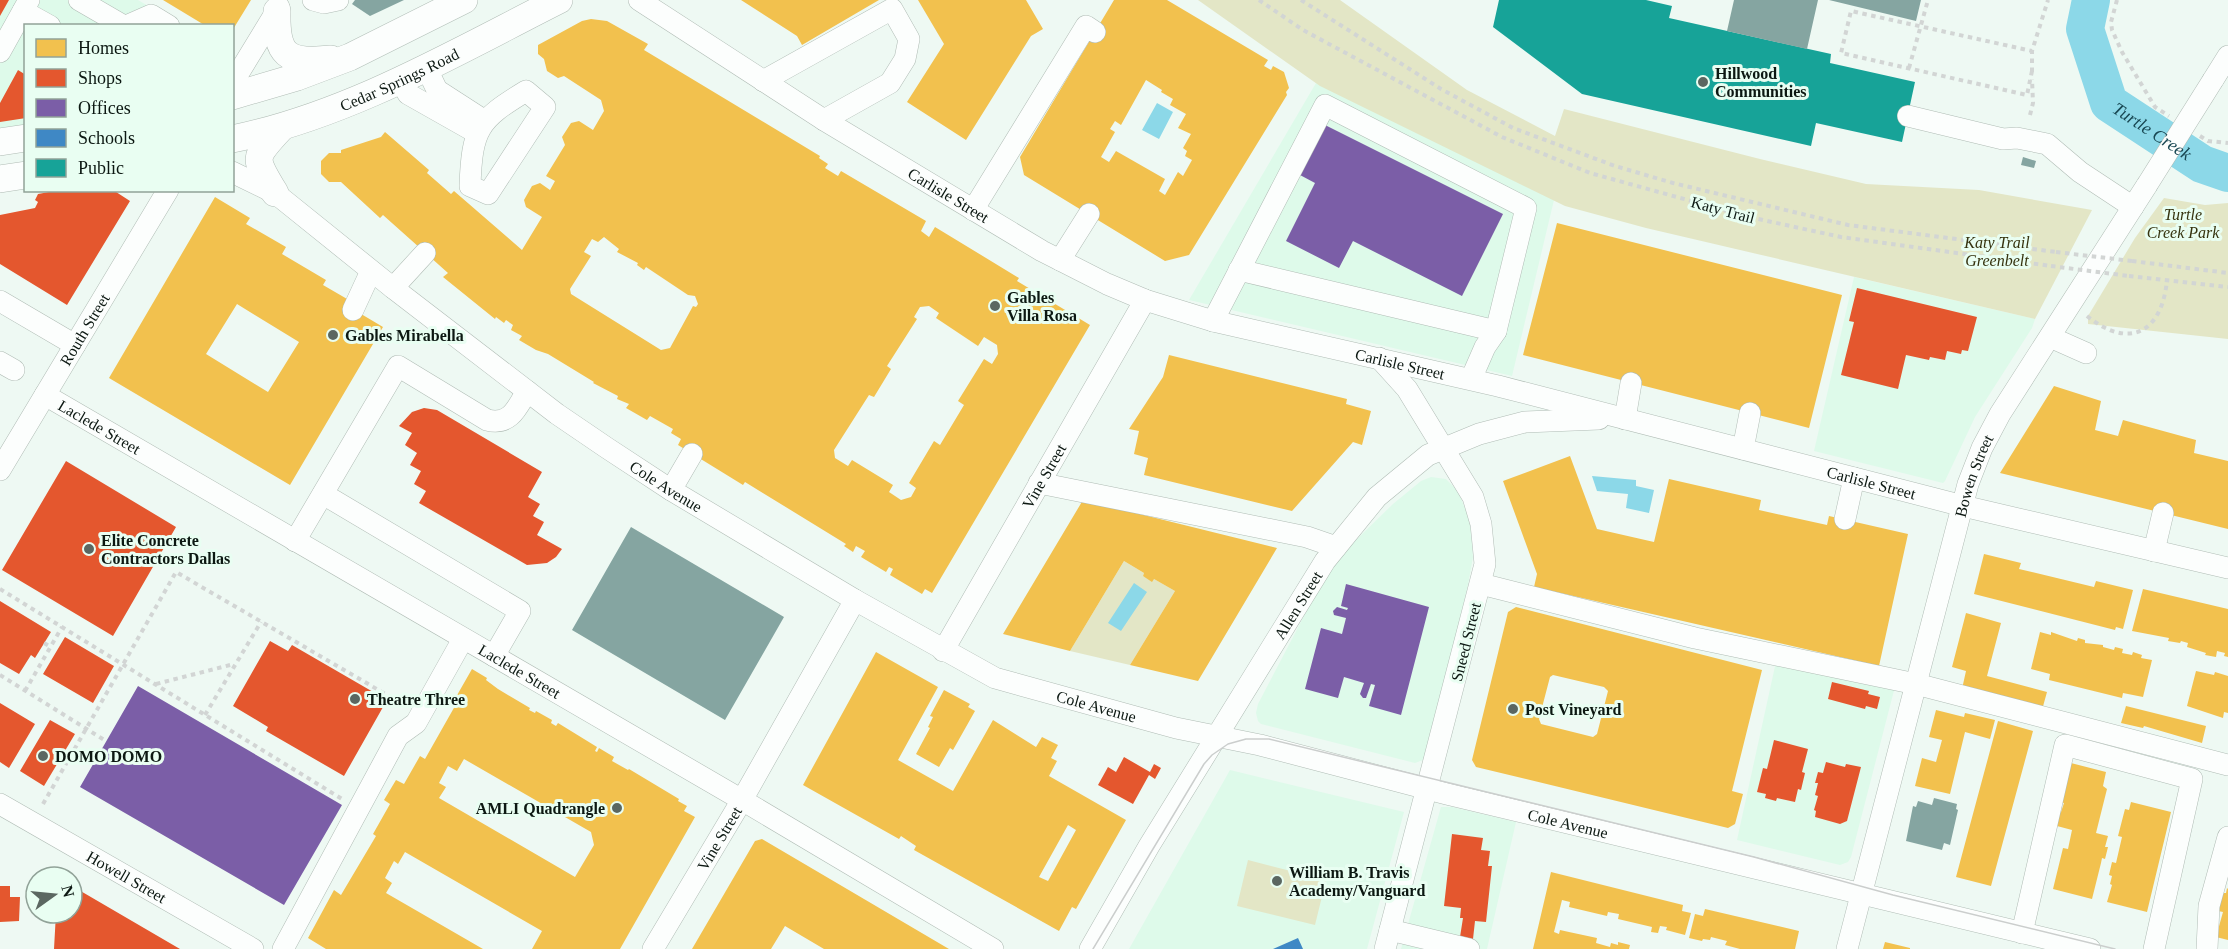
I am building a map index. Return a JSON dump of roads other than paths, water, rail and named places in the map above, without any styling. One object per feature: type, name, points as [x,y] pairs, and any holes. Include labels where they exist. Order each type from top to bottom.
[{"type":"main road","points":[[234,95],[297,78],[350,57],[464,0]]},
{"type":"main road","name":"Cedar Springs Road","points":[[234,139],[281,128],[350,103],[559,0]]},
{"type":"main road","points":[[280,5],[276,32],[282,49],[293,58],[315,61],[350,57]]},
{"type":"main road","points":[[275,193],[261,169],[259,156],[260,150],[281,128]]},
{"type":"main road","points":[[0,142],[24,138]]},
{"type":"main road","points":[[0,179],[24,175]]},
{"type":"street","points":[[79,0],[121,24]]},
{"type":"street","points":[[313,0],[324,3],[338,0]]},
{"type":"street","name":"Carlisle Street","points":[[639,0],[824,120],[973,210],[1060,260],[1145,300],[1213,321],[1471,379],[1963,506],[2228,568]]},
{"type":"street","points":[[0,52],[26,5],[48,24]]},
{"type":"street","points":[[236,72],[280,5]]},
{"type":"street","points":[[763,81],[892,9],[909,39],[905,59],[890,83],[824,120]]},
{"type":"street","points":[[130,24],[151,15],[166,24]]},
{"type":"street","points":[[973,210],[1039,114],[1086,26],[1095,32]]},
{"type":"street","name":"Bowen Street","points":[[1847,949],[1969,480],[1982,448],[2000,414],[2228,56]]},
{"type":"street","points":[[400,80],[408,94],[481,127],[437,90],[426,67]]},
{"type":"street","points":[[1213,321],[1325,105],[1526,208],[1496,331],[1485,347],[1471,379]]},
{"type":"street","points":[[1908,116],[2003,139],[2017,138],[2046,144],[2133,207]]},
{"type":"street","name":"Cole Avenue","points":[[234,173],[275,193],[370,271],[527,391],[607,448],[855,600],[943,651],[996,678],[1176,728],[1260,745],[1428,789],[1861,894],[2027,939],[2090,949]]},
{"type":"street","name":"Routh Street","points":[[0,470],[167,192]]},
{"type":"street","points":[[1060,260],[1089,214]]},
{"type":"street","points":[[393,288],[425,253]]},
{"type":"street","points":[[1239,270],[1496,331]]},
{"type":"street","points":[[353,310],[370,271]]},
{"type":"street","name":"Vine Street","points":[[943,651],[1145,300]]},
{"type":"street","points":[[0,301],[75,345]]},
{"type":"street","points":[[2050,337],[2086,353]]},
{"type":"street","name":"Sneed Street","points":[[1379,358],[1407,389],[1473,497],[1481,524],[1485,564],[1388,940]]},
{"type":"street","points":[[295,541],[398,366],[494,422],[514,414],[527,391]]},
{"type":"street","points":[[1625,419],[1631,383]]},
{"type":"street","name":"Laclede Street","points":[[45,395],[742,800],[993,949]]},
{"type":"street","points":[[1743,449],[1750,413]]},
{"type":"street","name":"Allen Street","points":[[1090,949],[1149,846],[1325,561],[1377,496],[1416,463],[1444,447],[1479,434],[1526,422],[1625,419]]},
{"type":"street","points":[[671,489],[692,454]]},
{"type":"street","points":[[1845,519],[1854,478]]},
{"type":"street","points":[[1040,483],[1307,537],[1336,547]]},
{"type":"street","points":[[323,494],[520,611],[494,656]]},
{"type":"street","points":[[2154,551],[2163,513]]},
{"type":"street","points":[[1481,584],[1695,638],[1916,684],[2228,765]]},
{"type":"street","name":"Vine Street","points":[[653,949],[742,800],[855,600]]},
{"type":"street","points":[[283,949],[398,736],[416,723],[463,639]]},
{"type":"street","points":[[2027,939],[2065,745],[2192,779],[2154,949]]},
{"type":"street","name":"Howell Street","points":[[0,804],[253,949]]},
{"type":"street","points":[[2207,949],[2209,906],[2228,837]]},
{"type":"street","points":[[1388,940],[1469,949]]},
{"type":"water","points":[[1157,103],[1173,112],[1159,139],[1142,130]]},
{"type":"water","points":[[1592,476],[1636,480],[1636,486],[1654,490],[1649,513],[1626,508],[1628,494],[1597,491]]},
{"type":"water","points":[[1134,583],[1147,592],[1121,631],[1108,623]]},
{"type":"waterway","name":"Turtle Creek","points":[[2091,0],[2085,29],[2109,103],[2202,164],[2228,173]]},
{"type":"tram line","points":[[1093,949],[1204,764],[1228,744],[1246,739],[1269,739],[1754,857],[1893,895],[2115,949]]},
{"type":"place","name":"Hillwood Communities","points":[[1703,82]]},
{"type":"place","name":"Gables Villa Rosa","points":[[995,306]]},
{"type":"place","name":"Gables Mirabella","points":[[333,335]]},
{"type":"place","name":"Elite Concrete Contractors Dallas","points":[[89,549]]},
{"type":"place","name":"Theatre Three","points":[[355,699]]},
{"type":"place","name":"Post Vineyard","points":[[1513,709]]},
{"type":"place","name":"DOMO DOMO","points":[[43,756]]},
{"type":"place","name":"AMLI Quadrangle","points":[[617,808]]},
{"type":"place","name":"William B. Travis Academy/Vanguard","points":[[1277,881]]},
{"type":"park label","name":"Turtle Creek Park","points":[[2183,223]]},
{"type":"park label","name":"Katy Trail Greenbelt","points":[[1997,251]]}]
